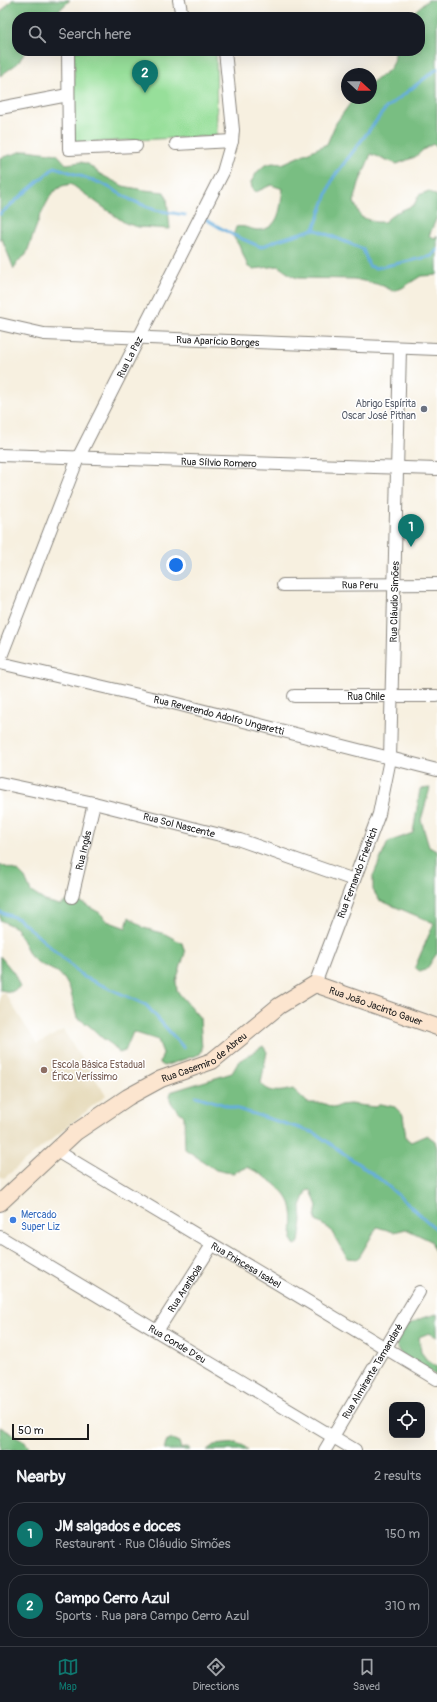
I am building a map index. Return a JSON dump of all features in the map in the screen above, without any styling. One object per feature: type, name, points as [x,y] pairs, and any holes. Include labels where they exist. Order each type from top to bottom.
[{"type":"street","points":[[179,0],[181,12]]},
{"type":"street","points":[[68,56],[69,149],[136,146]]},
{"type":"street","name":"Rua La Paz","points":[[0,659],[78,458],[223,172],[232,141],[233,130],[226,56]]},
{"type":"street","points":[[0,108],[68,95]]},
{"type":"street","points":[[176,144],[232,141]]},
{"type":"street","name":"Rua Aparício Borges","points":[[0,324],[44,334],[437,349]]},
{"type":"street","name":"Rua Cláudio Simões","points":[[390,759],[400,348]]},
{"type":"street","name":"Rua Sílvio Romero","points":[[0,455],[397,469],[437,469]]},
{"type":"street","name":"Rua Peru","points":[[283,585],[437,584]]},
{"type":"street","name":"Rua Reverendo Adolfo Ungaretti","points":[[0,663],[173,703],[437,770]]},
{"type":"street","name":"Rua Chile","points":[[294,696],[437,696]]},
{"type":"street","name":"Rua Fernando Friedrich","points":[[315,984],[379,814],[390,759]]},
{"type":"street","name":"Rua Sol Nascente","points":[[0,783],[94,803],[240,840],[354,880]]},
{"type":"street","name":"Rua Ingás","points":[[72,897],[94,803]]},
{"type":"street","name":"Rua João Jacinto Gauer","points":[[315,984],[437,1027]]},
{"type":"street","name":"Rua Casemiro de Abreu","points":[[0,1203],[76,1132],[128,1097],[161,1079],[212,1061],[279,1006],[315,984]]},
{"type":"street","name":"Rua Princesa Isabel","points":[[55,1150],[437,1379]]},
{"type":"street","name":"Rua Conde D'eu","points":[[0,1237],[355,1450]]},
{"type":"street","name":"Rua Arariboia","points":[[157,1331],[212,1245]]},
{"type":"street","name":"Rua Almirante Tamandaré","points":[[325,1450],[419,1292]]},
{"type":"shaded area","name":"Escola Básica Estadual Érico Veríssimo","points":[[4,992],[37,1044],[63,1030],[106,1095],[4,1178],[0,1176],[0,995]]},
{"type":"green space","points":[[12,0],[70,0],[57,12],[12,12],[12,56],[23,56],[18,63],[0,76],[0,13]]},
{"type":"green space","points":[[428,0],[437,0],[437,148],[433,144],[415,157],[397,164],[371,154],[359,183],[354,202],[361,217],[376,222],[384,222],[395,213],[414,205],[419,195],[429,191],[437,196],[437,217],[429,236],[435,238],[437,235],[437,275],[421,276],[402,288],[393,291],[381,285],[354,279],[298,278],[292,276],[278,266],[254,269],[248,267],[241,249],[233,236],[236,227],[257,230],[265,229],[271,226],[278,216],[283,189],[271,185],[256,192],[252,188],[251,182],[257,172],[265,165],[273,163],[282,164],[327,144],[336,123],[350,104],[377,104],[377,79],[391,67],[394,63],[395,56],[425,56],[425,12],[414,12]]},
{"type":"green space","points":[[74,56],[216,56],[217,136],[74,143]]},
{"type":"green space","points":[[27,150],[57,154],[66,164],[81,162],[88,164],[100,174],[123,186],[164,192],[167,198],[170,229],[138,227],[125,223],[71,184],[62,186],[52,193],[40,216],[26,255],[18,261],[14,269],[2,239],[0,239],[0,158]]},
{"type":"green space","points":[[430,788],[421,820],[429,847],[437,851],[437,954],[428,967],[422,971],[415,967],[434,923],[379,900],[373,890],[373,876],[388,842],[413,833],[420,789]]},
{"type":"green space","points":[[0,865],[18,871],[25,878],[31,892],[45,901],[60,905],[68,901],[77,900],[100,913],[107,921],[126,928],[129,917],[144,928],[165,934],[182,943],[185,953],[176,981],[177,991],[200,1018],[202,1049],[200,1054],[164,1066],[160,1063],[163,1053],[158,1040],[133,1032],[125,1051],[119,1053],[112,1045],[77,1018],[70,989],[65,980],[59,973],[40,964],[31,957],[16,928],[0,920]]},
{"type":"green space","points":[[0,956],[14,973],[20,987],[11,992],[0,990]]},
{"type":"green space","points":[[263,1046],[267,1052],[261,1083],[264,1087],[271,1091],[293,1089],[308,1103],[322,1103],[335,1108],[340,1105],[350,1104],[375,1107],[381,1104],[395,1107],[403,1115],[406,1138],[411,1142],[427,1135],[435,1141],[437,1149],[437,1261],[431,1241],[406,1229],[394,1232],[377,1227],[358,1259],[347,1258],[330,1229],[316,1221],[315,1216],[317,1206],[311,1190],[307,1191],[301,1206],[302,1220],[299,1243],[295,1245],[292,1241],[293,1219],[289,1200],[273,1183],[247,1167],[233,1173],[216,1170],[185,1149],[184,1116],[171,1103],[170,1092],[232,1073],[239,1061]]},
{"type":"green space","points":[[437,1314],[437,1337],[429,1333],[419,1337],[421,1352],[427,1360],[437,1367],[437,1376],[399,1352],[396,1343],[400,1329],[422,1318]]},
{"type":"green space","points":[[0,1427],[23,1440],[31,1450],[0,1450]]},
{"type":"green space","points":[[172,1439],[179,1442],[181,1449],[188,1447],[190,1450],[164,1450],[166,1442]]},
{"type":"green space","points":[[236,1443],[244,1446],[248,1450],[207,1450],[214,1445]]},
{"type":"waterway","points":[[314,229],[333,178],[386,108],[437,69]]},
{"type":"waterway","points":[[0,214],[55,167],[103,184],[131,200],[155,210],[185,215]]},
{"type":"waterway","points":[[205,219],[233,235],[261,247],[314,229],[363,249],[369,266],[376,268],[432,256],[437,250]]},
{"type":"waterway","points":[[0,912],[19,919],[84,977],[146,1005],[184,1048]]},
{"type":"waterway","points":[[196,1096],[315,1133],[381,1180],[437,1230]]},
{"type":"place","name":"Campo Cerro Azul","points":[[145,93]]},
{"type":"place","name":"Abrigo Espírita Oscar José Pithan","points":[[424,409]]},
{"type":"place","name":"JM salgados e doces","points":[[411,547]]},
{"type":"place","name":"Escola Básica Estadual Érico Veríssimo","points":[[44,1070]]},
{"type":"place","name":"Mercado Super Liz","points":[[13,1220]]}]
